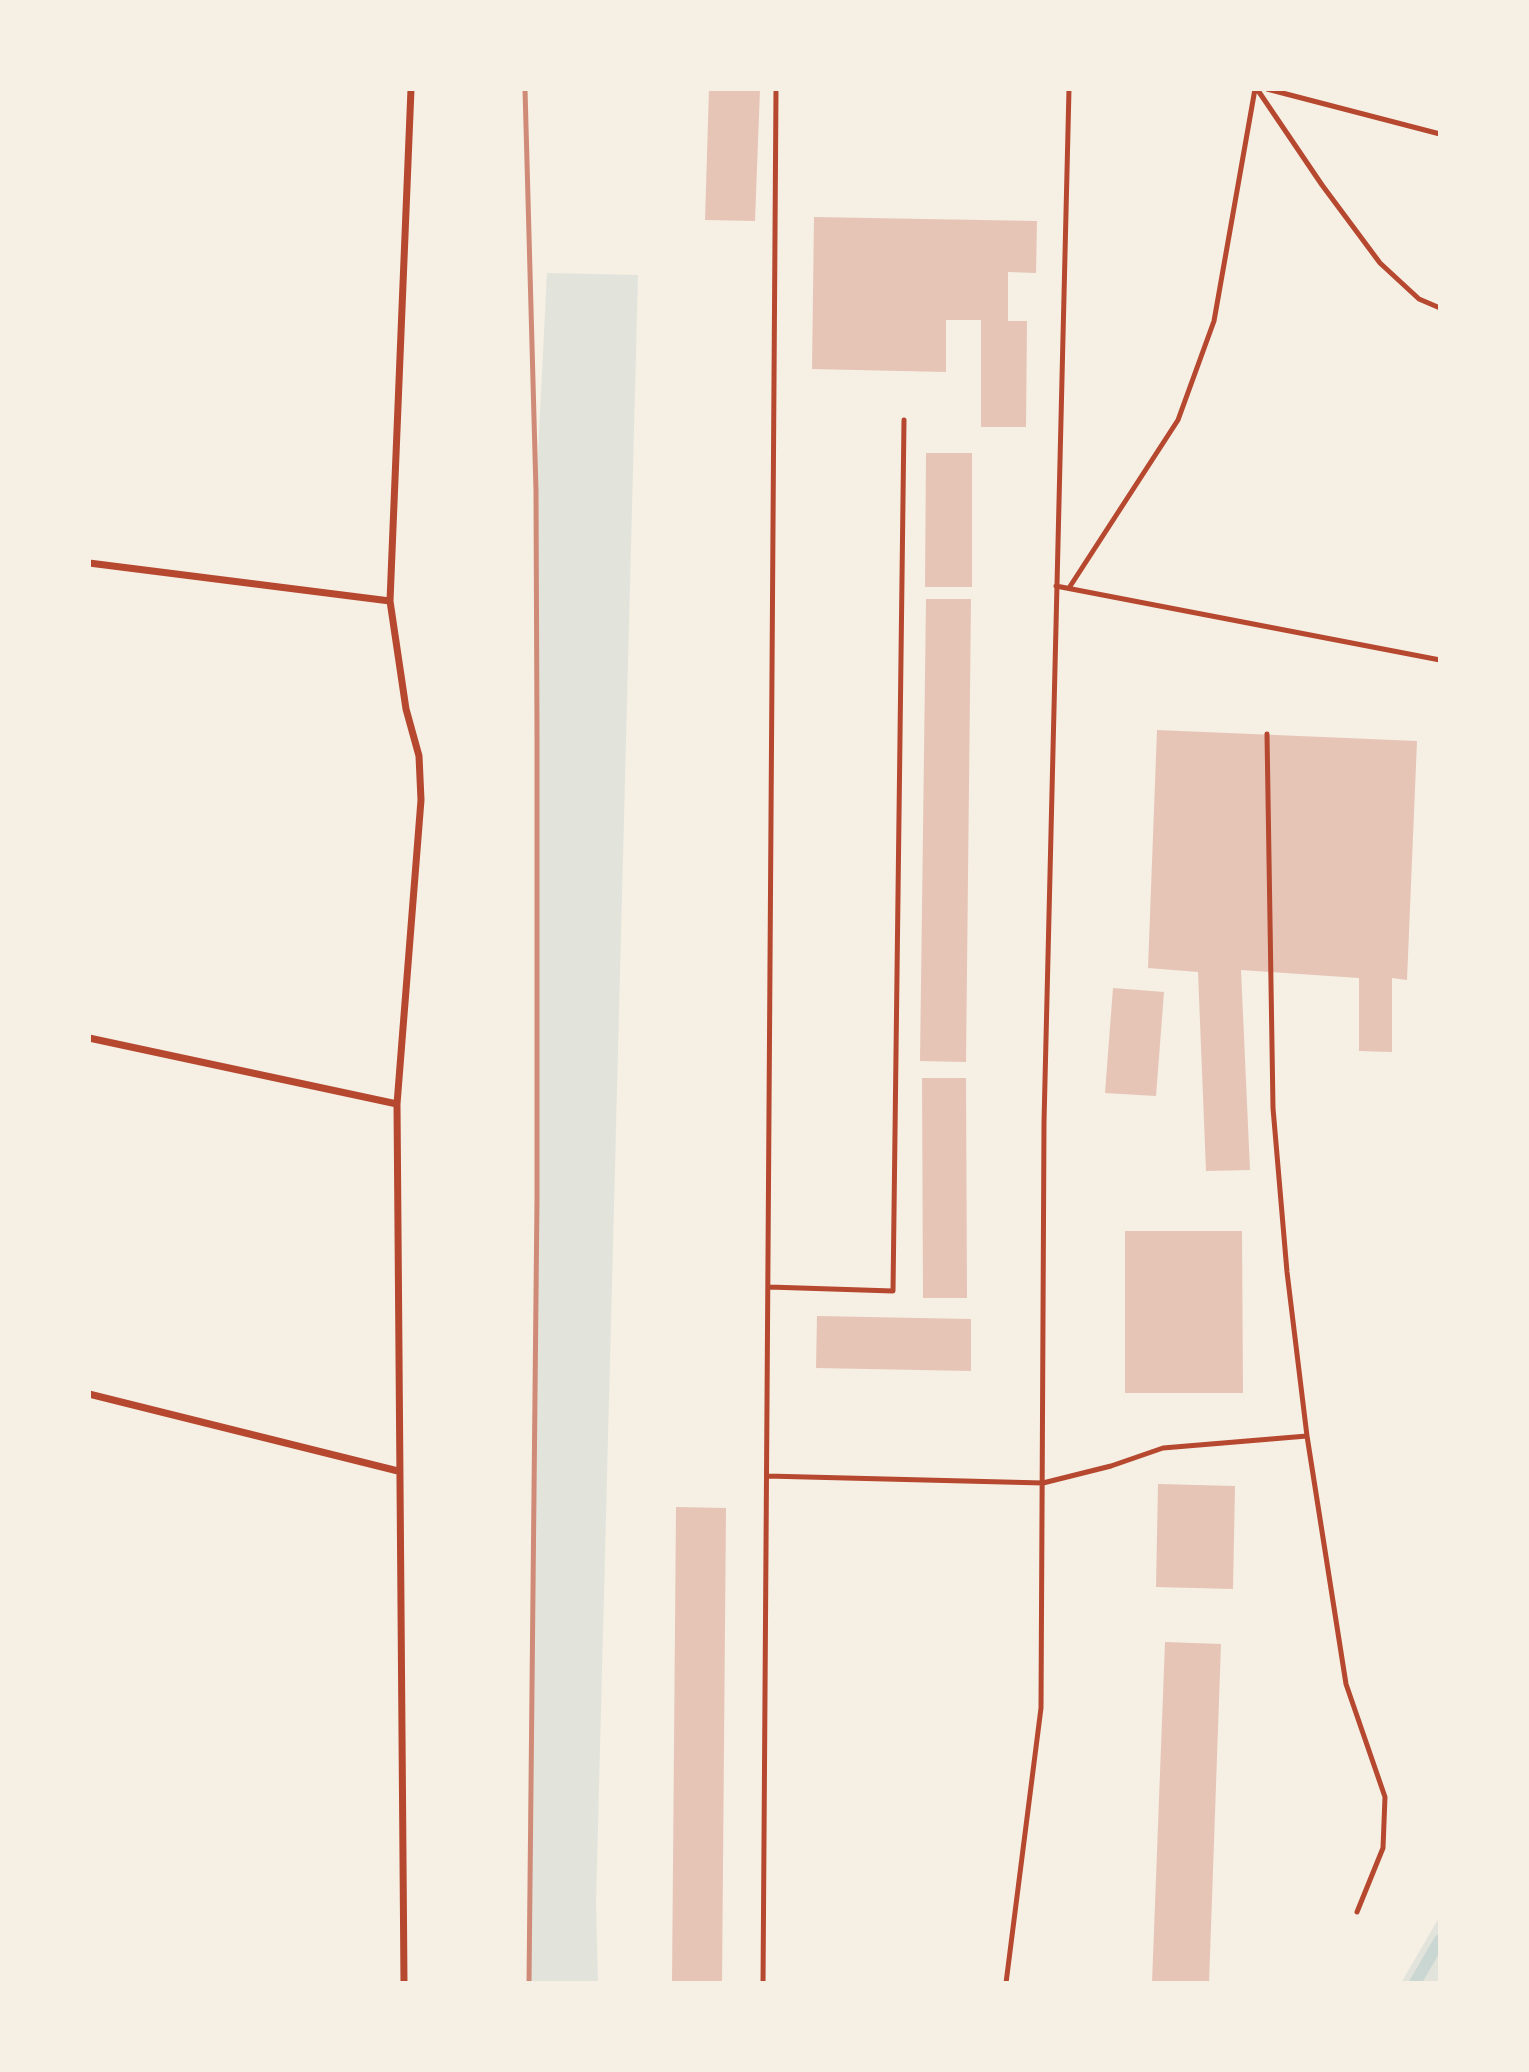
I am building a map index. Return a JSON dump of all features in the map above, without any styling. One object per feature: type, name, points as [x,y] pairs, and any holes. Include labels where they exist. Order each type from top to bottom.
[{"type":"street","points":[[404,1983],[397,1104],[421,800],[419,756],[406,709],[390,601],[411,89]]},
{"type":"street","points":[[89,563],[390,601]]},
{"type":"street","points":[[89,1038],[397,1104]]},
{"type":"street","points":[[89,1394],[398,1471]]},
{"type":"lane","points":[[763,1983],[775,89]]},
{"type":"lane","points":[[1006,1983],[1041,1708],[1045,1108],[1069,89]]},
{"type":"lane","points":[[1069,588],[1178,420],[1214,321],[1256,89]]},
{"type":"lane","points":[[1256,89],[1380,263],[1419,299],[1440,308]]},
{"type":"lane","points":[[1267,89],[1440,134]]},
{"type":"lane","points":[[769,1287],[893,1291],[904,420]]},
{"type":"lane","points":[[1056,586],[1440,660]]},
{"type":"lane","points":[[1267,734],[1273,1108],[1287,1272],[1307,1436],[1346,1685],[1385,1797],[1383,1848],[1357,1912]]},
{"type":"lane","points":[[767,1476],[1042,1483],[1111,1466],[1163,1448],[1307,1436]]},
{"type":"shaded area","points":[[547,273],[638,275],[596,1903],[598,1983],[529,1983],[537,1199],[536,491]]},
{"type":"shaded area","points":[[1440,1916],[1440,1983],[1401,1983]]},
{"type":"building","points":[[709,89],[760,89],[755,221],[705,220]]},
{"type":"building","points":[[814,217],[1037,221],[1036,273],[1008,272],[1008,321],[1027,321],[1026,427],[981,427],[981,320],[946,320],[946,372],[812,369]]},
{"type":"building","points":[[926,453],[972,453],[972,587],[925,587]]},
{"type":"building","points":[[926,599],[971,599],[966,1062],[920,1061]]},
{"type":"building","points":[[1157,730],[1417,741],[1407,980],[1392,978],[1392,1052],[1359,1051],[1359,978],[1241,970],[1250,1170],[1206,1171],[1198,972],[1148,968]]},
{"type":"building","points":[[1113,988],[1164,992],[1156,1096],[1105,1093]]},
{"type":"building","points":[[922,1078],[966,1078],[967,1298],[923,1298]]},
{"type":"building","points":[[1125,1231],[1242,1231],[1243,1393],[1125,1393]]},
{"type":"building","points":[[817,1316],[971,1319],[971,1371],[816,1368]]},
{"type":"building","points":[[1158,1484],[1235,1486],[1233,1589],[1156,1587]]},
{"type":"building","points":[[676,1507],[726,1508],[722,1983],[672,1983]]},
{"type":"building","points":[[1165,1642],[1221,1644],[1209,1983],[1152,1983]]},
{"type":"waterway","points":[[1415,1983],[1440,1940]]},
{"type":"railway","points":[[525,89],[536,491],[537,735],[537,1199],[529,1983]]}]
